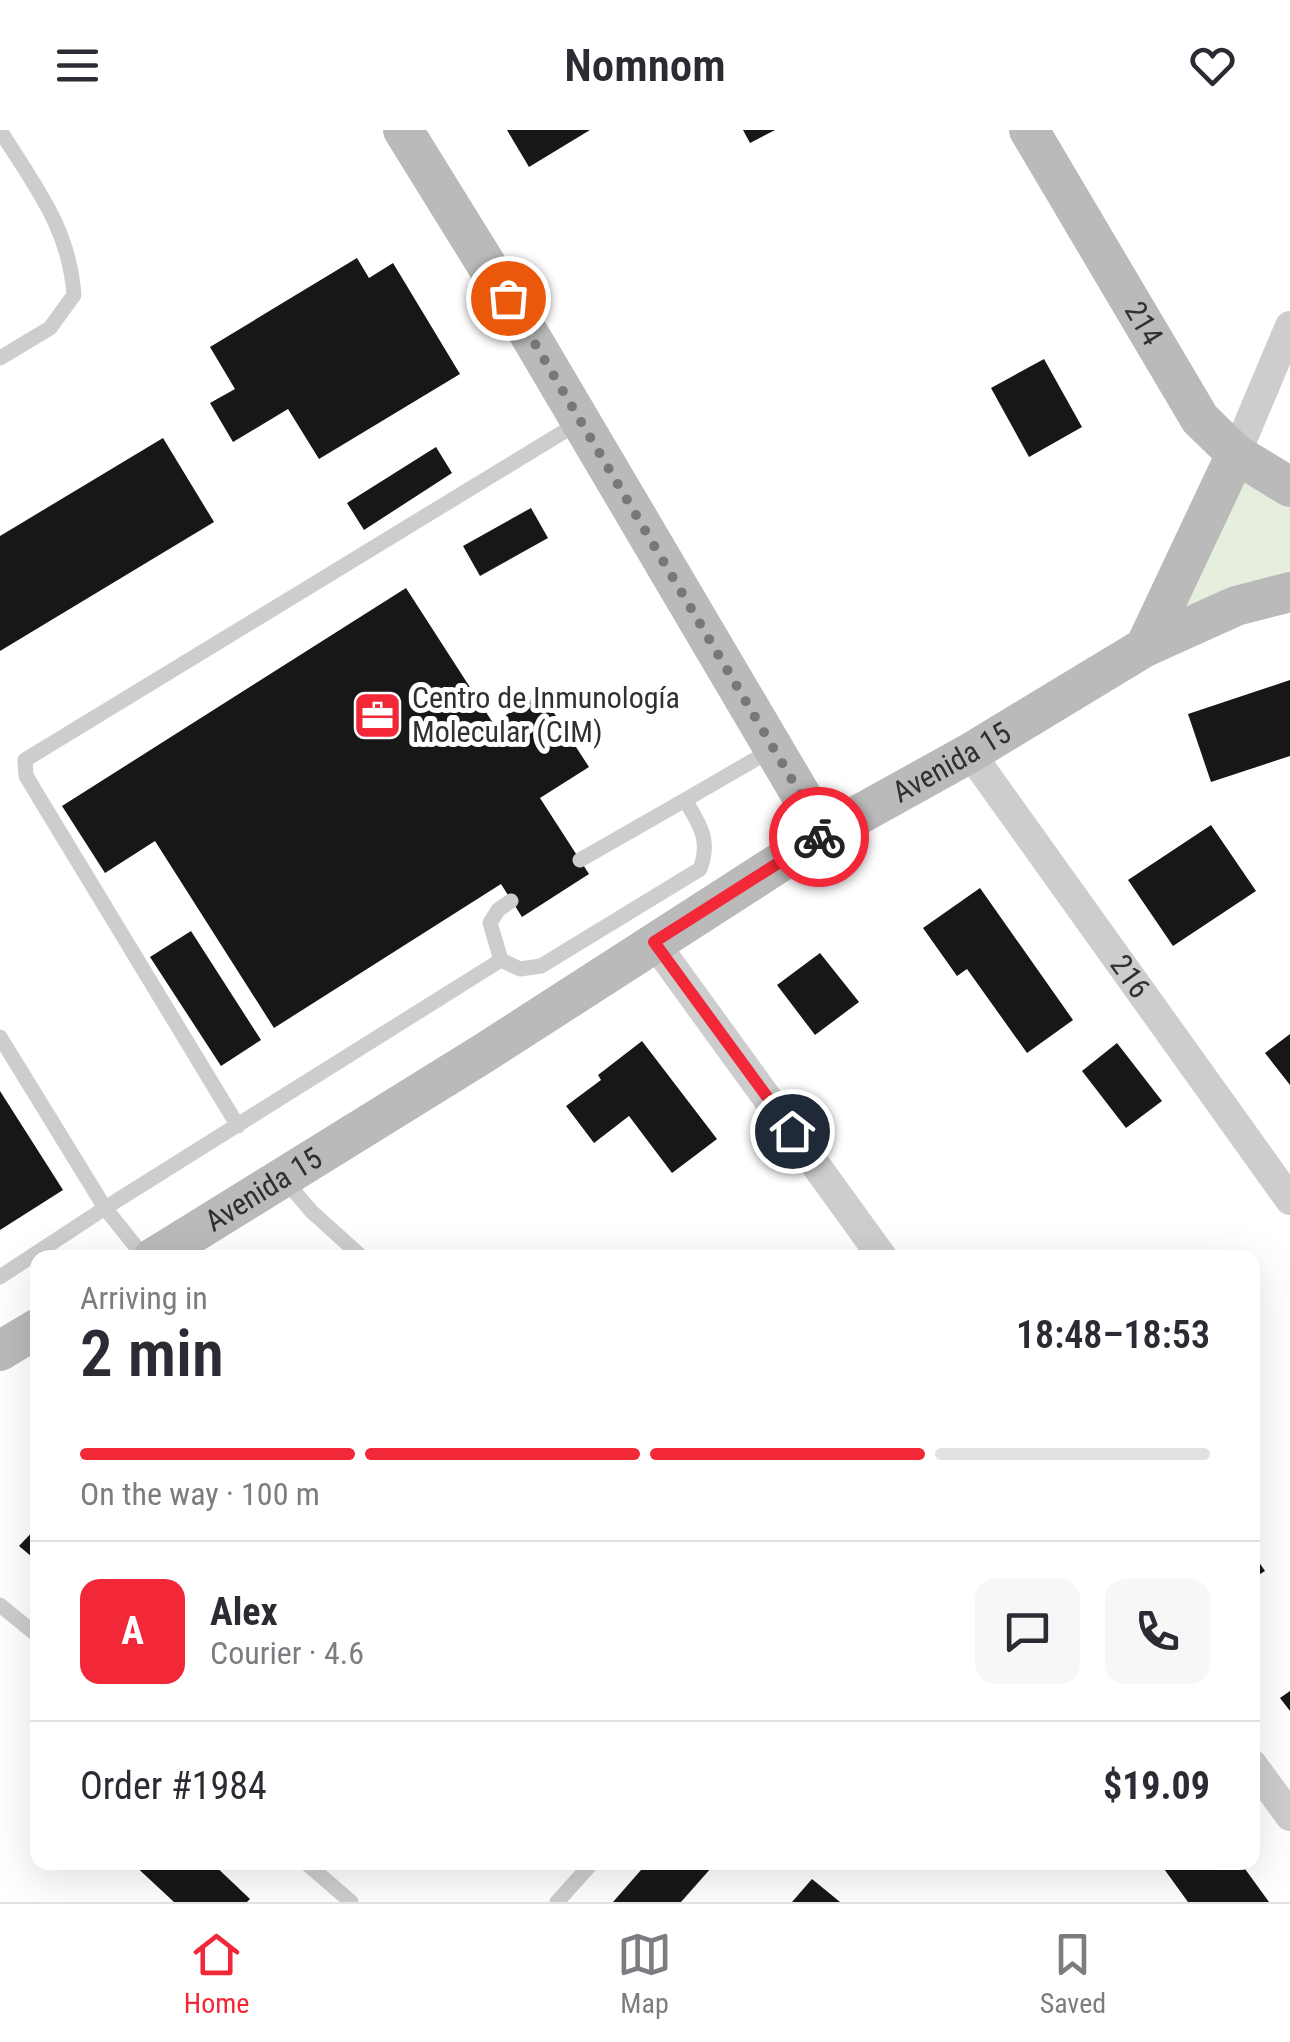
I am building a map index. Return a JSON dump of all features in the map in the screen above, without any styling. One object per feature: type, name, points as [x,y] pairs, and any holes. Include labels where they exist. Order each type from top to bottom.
[{"type":"street","points":[[403,130],[581,421],[824,834]]},
{"type":"street","name":"214","points":[[1029,130],[1200,419],[1236,454],[1290,487]]},
{"type":"street","points":[[1145,647],[1236,454],[1290,326]]},
{"type":"street","name":"Avenida 15","points":[[166,1250],[824,834],[970,753],[1145,647],[1236,606],[1290,592]]},
{"type":"street","name":"216","points":[[970,753],[1290,1200]]},
{"type":"street","points":[[654,942],[878,1250]]},
{"type":"street","points":[[0,1351],[30,1333]]},
{"type":"street","points":[[1260,1775],[1290,1816]]},
{"type":"lane","points":[[0,130],[62,232],[72,263],[74,296],[50,328],[0,358]]},
{"type":"lane","points":[[238,1126],[26,776],[25,760],[581,421]]},
{"type":"lane","points":[[580,860],[773,749]]},
{"type":"lane","points":[[501,960],[520,968],[541,966],[700,868],[707,850],[704,832],[685,800]]},
{"type":"lane","points":[[501,960],[490,923],[498,910],[511,901]]},
{"type":"lane","points":[[42,1250],[501,960]]},
{"type":"lane","points":[[0,1037],[104,1208],[138,1250]]},
{"type":"lane","points":[[283,1178],[311,1211],[354,1250]]},
{"type":"lane","points":[[0,1278],[30,1258]]},
{"type":"lane","points":[[0,1605],[30,1629]]},
{"type":"lane","points":[[314,1870],[351,1902]]},
{"type":"lane","points":[[557,1902],[586,1870]]},
{"type":"green space","points":[[1236,454],[1290,487],[1290,592],[1145,647]]},
{"type":"building","points":[[507,130],[590,130],[529,167]]},
{"type":"building","points":[[743,130],[775,130],[750,143]]},
{"type":"building","points":[[357,258],[369,278],[393,263],[460,374],[319,459],[288,409],[233,442],[210,403],[235,389],[210,347]]},
{"type":"building","points":[[1044,359],[1082,427],[1029,457],[991,388]]},
{"type":"building","points":[[163,438],[214,522],[0,651],[0,536]]},
{"type":"building","points":[[436,447],[452,473],[364,530],[347,503]]},
{"type":"building","points":[[531,508],[548,538],[480,576],[463,546]]},
{"type":"building","name":"Centro de Inmunología Molecular (CIM)","points":[[406,588],[493,723],[541,693],[589,767],[540,798],[589,874],[522,917],[501,884],[274,1028],[155,841],[105,873],[62,806]]},
{"type":"building","points":[[1290,680],[1290,756],[1211,782],[1188,714]]},
{"type":"building","points":[[1211,825],[1256,891],[1173,946],[1128,880]]},
{"type":"building","points":[[980,888],[1073,1020],[1027,1053],[967,969],[957,976],[923,928]]},
{"type":"building","points":[[191,931],[261,1040],[221,1066],[150,957]]},
{"type":"building","points":[[820,953],[859,1002],[815,1035],[777,985]]},
{"type":"building","points":[[1290,1034],[1290,1085],[1265,1053]]},
{"type":"building","points":[[642,1041],[717,1139],[672,1173],[629,1116],[594,1143],[566,1106]]},
{"type":"building","points":[[1117,1043],[1162,1101],[1126,1128],[1082,1071]]},
{"type":"building","points":[[0,1091],[63,1190],[0,1230]]},
{"type":"building","points":[[30,1534],[30,1555],[19,1546]]},
{"type":"building","points":[[1290,1691],[1290,1711],[1280,1698]]},
{"type":"building","points":[[140,1870],[219,1870],[250,1899],[247,1902],[174,1902]]},
{"type":"building","points":[[641,1870],[709,1870],[681,1902],[613,1902]]},
{"type":"building","points":[[1165,1870],[1246,1870],[1269,1902],[1188,1902]]},
{"type":"building","points":[[812,1879],[840,1902],[792,1902]]},
{"type":"way so far","points":[[508,298],[824,834],[819,837]]},
{"type":"place","name":"Centro de Inmunología Molecular (CIM)","points":[[377,715]]},
{"type":"route","points":[[792,1131],[654,942],[819,837]]}]
